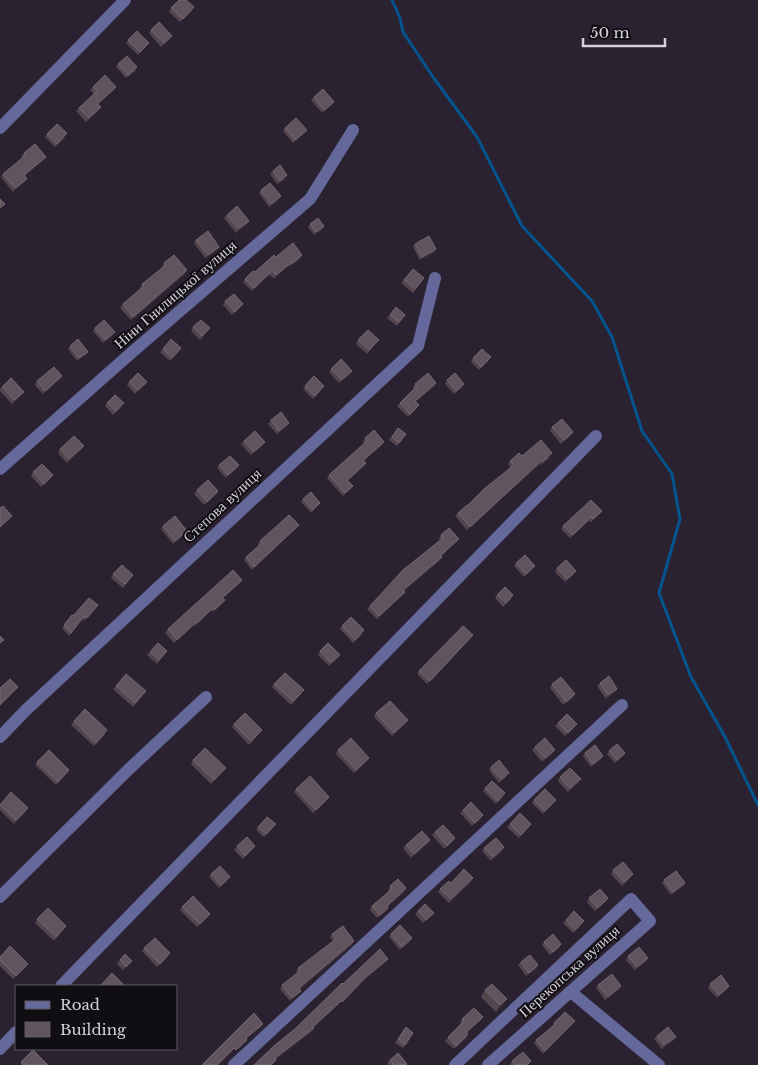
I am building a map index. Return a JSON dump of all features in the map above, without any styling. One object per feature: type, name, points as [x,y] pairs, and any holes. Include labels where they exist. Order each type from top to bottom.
[{"type":"street","points":[[0,128],[125,0]]},
{"type":"street","name":"Ніни Гнилицької вулиця","points":[[0,469],[310,199],[353,130]]},
{"type":"street","name":"Степова вулиця","points":[[0,737],[26,710],[418,346],[435,278]]},
{"type":"street","points":[[62,985],[596,436]]},
{"type":"street","points":[[0,897],[129,769],[206,697]]},
{"type":"street","points":[[234,1065],[622,706]]},
{"type":"street","name":"Перекопська вулиця","points":[[454,1065],[631,899],[650,921],[488,1065]]},
{"type":"street","points":[[571,992],[659,1065]]},
{"type":"street","points":[[0,1049],[15,1033]]},
{"type":"building","points":[[179,0],[186,0],[194,7],[183,19],[171,8]]},
{"type":"building","points":[[159,22],[172,36],[164,43],[151,30]]},
{"type":"building","points":[[137,31],[149,43],[140,52],[128,40]]},
{"type":"building","points":[[127,56],[137,67],[128,75],[118,64]]},
{"type":"building","points":[[105,75],[116,87],[97,104],[101,107],[89,118],[79,108],[97,91],[93,87]]},
{"type":"building","points":[[323,89],[334,102],[324,110],[314,97]]},
{"type":"building","points":[[296,118],[307,130],[295,140],[285,128]]},
{"type":"building","points":[[57,124],[67,133],[57,144],[47,134]]},
{"type":"building","points":[[35,144],[46,157],[24,175],[27,179],[15,188],[3,174],[26,155],[24,153]]},
{"type":"building","points":[[280,165],[287,175],[280,181],[273,171]]},
{"type":"building","points":[[270,183],[281,196],[271,204],[261,190]]},
{"type":"building","points":[[0,199],[5,204],[0,208]]},
{"type":"building","points":[[237,206],[249,221],[238,229],[227,215]]},
{"type":"building","points":[[318,218],[324,226],[316,232],[310,224]]},
{"type":"building","points":[[208,231],[219,247],[208,255],[196,240]]},
{"type":"building","points":[[429,236],[436,249],[422,257],[415,244]]},
{"type":"building","points":[[293,243],[302,255],[293,263],[276,275],[272,271],[254,288],[245,279],[274,255],[276,257]]},
{"type":"building","points":[[174,255],[187,270],[133,317],[123,304],[144,286],[142,284],[166,265],[164,263]]},
{"type":"building","points":[[413,269],[424,278],[415,289],[404,280]]},
{"type":"building","points":[[234,294],[243,304],[235,312],[225,301]]},
{"type":"building","points":[[396,307],[405,315],[399,322],[390,315]]},
{"type":"building","points":[[104,320],[115,332],[105,340],[95,328]]},
{"type":"building","points":[[201,320],[210,328],[202,336],[193,327]]},
{"type":"building","points":[[368,330],[379,340],[369,350],[358,340]]},
{"type":"building","points":[[78,339],[88,352],[79,358],[70,346]]},
{"type":"building","points":[[171,339],[181,348],[172,358],[163,349]]},
{"type":"building","points":[[482,349],[491,357],[481,367],[473,358]]},
{"type":"building","points":[[341,359],[352,371],[342,380],[331,369]]},
{"type":"building","points":[[54,367],[62,376],[45,391],[37,381]]},
{"type":"building","points":[[138,373],[147,382],[138,390],[129,382]]},
{"type":"building","points":[[428,373],[436,383],[415,401],[419,405],[410,414],[400,403],[417,386],[415,384]]},
{"type":"building","points":[[455,373],[464,384],[456,391],[447,380]]},
{"type":"building","points":[[314,376],[324,386],[315,396],[305,386]]},
{"type":"building","points":[[11,378],[24,392],[14,400],[2,387]]},
{"type":"building","points":[[115,395],[124,403],[116,411],[107,403]]},
{"type":"building","points":[[281,412],[289,423],[279,431],[271,420]]},
{"type":"building","points":[[562,419],[573,432],[564,440],[552,427]]},
{"type":"building","points":[[398,428],[406,434],[399,443],[392,437]]},
{"type":"building","points":[[374,430],[384,442],[363,460],[366,463],[347,480],[353,486],[345,493],[329,475],[367,441],[365,438]]},
{"type":"building","points":[[255,431],[265,442],[254,452],[244,441]]},
{"type":"building","points":[[74,436],[84,446],[69,459],[60,449]]},
{"type":"building","points":[[541,440],[552,453],[542,460],[470,527],[458,513],[514,465],[510,461],[519,453],[522,456]]},
{"type":"building","points":[[230,456],[239,465],[228,475],[219,465]]},
{"type":"building","points":[[42,464],[53,475],[44,484],[33,472]]},
{"type":"building","points":[[208,480],[218,491],[207,502],[197,490]]},
{"type":"building","points":[[311,492],[320,503],[313,510],[303,499]]},
{"type":"building","points":[[591,500],[602,511],[593,519],[591,517],[573,535],[563,526]]},
{"type":"building","points":[[3,506],[12,516],[0,527],[0,508]]},
{"type":"building","points":[[289,515],[299,525],[254,567],[246,557],[262,543],[260,541]]},
{"type":"building","points":[[175,516],[187,531],[175,541],[163,526]]},
{"type":"building","points":[[449,528],[459,539],[441,555],[442,557],[403,590],[405,592],[379,616],[370,606],[403,570],[443,538],[441,535]]},
{"type":"building","points":[[525,555],[535,566],[526,574],[516,563]]},
{"type":"building","points":[[566,560],[576,571],[567,579],[557,568]]},
{"type":"building","points":[[122,565],[133,575],[125,584],[113,574]]},
{"type":"building","points":[[233,570],[242,580],[222,598],[225,600],[196,622],[177,640],[168,629]]},
{"type":"building","points":[[505,587],[513,595],[506,603],[497,595]]},
{"type":"building","points":[[89,598],[98,605],[87,618],[84,616],[71,633],[64,625]]},
{"type":"building","points":[[351,617],[364,630],[355,640],[342,626]]},
{"type":"building","points":[[463,626],[473,635],[430,681],[419,671]]},
{"type":"building","points":[[158,643],[167,651],[159,660],[150,652]]},
{"type":"building","points":[[328,643],[340,655],[331,663],[320,651]]},
{"type":"building","points":[[285,673],[304,690],[293,701],[274,684]]},
{"type":"building","points":[[126,674],[146,691],[135,703],[116,686]]},
{"type":"building","points":[[609,676],[617,689],[608,695],[600,683]]},
{"type":"building","points":[[561,677],[575,694],[566,702],[552,684]]},
{"type":"building","points":[[10,679],[18,687],[0,705],[0,688]]},
{"type":"building","points":[[390,701],[408,720],[394,733],[376,713]]},
{"type":"building","points":[[85,709],[107,730],[96,743],[74,721]]},
{"type":"building","points":[[245,713],[262,730],[251,741],[234,724]]},
{"type":"building","points":[[567,714],[577,724],[568,733],[558,723]]},
{"type":"building","points":[[351,738],[369,758],[356,770],[338,750]]},
{"type":"building","points":[[545,738],[555,750],[545,758],[535,747]]},
{"type":"building","points":[[617,744],[625,753],[617,760],[609,751]]},
{"type":"building","points":[[595,745],[603,756],[593,764],[585,753]]},
{"type":"building","points":[[205,748],[226,768],[214,780],[193,760]]},
{"type":"building","points":[[49,750],[69,770],[58,782],[37,762]]},
{"type":"building","points":[[499,760],[509,773],[501,779],[491,767]]},
{"type":"building","points":[[570,768],[581,779],[570,788],[560,777]]},
{"type":"building","points":[[310,776],[329,797],[316,810],[296,789]]},
{"type":"building","points":[[492,781],[505,793],[498,801],[485,788]]},
{"type":"building","points":[[545,789],[556,800],[545,811],[534,800]]},
{"type":"building","points":[[11,792],[28,808],[16,820],[0,805]]},
{"type":"building","points":[[471,802],[483,815],[475,823],[463,810]]},
{"type":"building","points":[[520,813],[531,824],[521,835],[510,824]]},
{"type":"building","points":[[267,817],[276,824],[266,834],[258,827]]},
{"type":"building","points":[[443,825],[455,838],[447,846],[435,832]]},
{"type":"building","points":[[422,831],[430,840],[414,854],[406,845]]},
{"type":"building","points":[[247,837],[255,846],[245,856],[237,846]]},
{"type":"building","points":[[496,838],[504,847],[493,857],[484,848]]},
{"type":"building","points":[[623,862],[633,874],[624,882],[613,870]]},
{"type":"building","points":[[220,866],[230,877],[221,885],[211,874]]},
{"type":"building","points":[[464,869],[473,878],[451,899],[440,889],[449,881],[451,883]]},
{"type":"building","points":[[676,871],[685,883],[673,892],[664,880]]},
{"type":"building","points":[[398,879],[406,888],[380,915],[372,906],[392,889],[390,886]]},
{"type":"building","points":[[600,889],[608,898],[598,908],[589,898]]},
{"type":"building","points":[[193,896],[210,914],[200,924],[182,907]]},
{"type":"building","points":[[425,904],[434,913],[426,920],[418,911]]},
{"type":"building","points":[[48,908],[66,926],[56,937],[37,919]]},
{"type":"building","points":[[574,911],[584,921],[575,930],[566,920]]},
{"type":"building","points":[[400,925],[412,938],[402,947],[391,934]]},
{"type":"building","points":[[343,926],[354,941],[299,988],[301,991],[292,998],[282,985],[300,971],[298,968],[336,939],[332,934]]},
{"type":"building","points":[[553,934],[561,944],[553,952],[544,942]]},
{"type":"building","points":[[155,938],[170,953],[160,964],[144,948]]},
{"type":"building","points":[[10,946],[28,964],[16,976],[0,960],[0,957]]},
{"type":"building","points":[[639,947],[648,958],[637,967],[628,956]]},
{"type":"building","points":[[380,949],[388,959],[366,977],[314,1028],[275,1058],[276,1060],[271,1065],[254,1065],[296,1028]]},
{"type":"building","points":[[125,954],[132,961],[126,967],[120,960]]},
{"type":"building","points":[[530,955],[538,965],[529,973],[521,962]]},
{"type":"building","points":[[112,973],[124,985],[101,985]]},
{"type":"building","points":[[612,974],[621,986],[608,997],[598,985]]},
{"type":"building","points":[[721,975],[729,986],[719,995],[710,984]]},
{"type":"building","points":[[492,984],[507,999],[500,1005],[485,990]]},
{"type":"building","points":[[474,1008],[483,1017],[466,1032],[468,1034],[456,1046],[448,1037],[464,1021],[462,1019]]},
{"type":"building","points":[[565,1012],[575,1021],[545,1051],[536,1040],[556,1024],[554,1023]]},
{"type":"building","points":[[254,1013],[263,1024],[246,1038],[247,1040],[236,1050],[234,1048],[217,1065],[202,1065]]},
{"type":"building","points":[[406,1027],[413,1033],[405,1045],[398,1039]]},
{"type":"building","points":[[668,1027],[676,1037],[664,1045],[657,1036]]},
{"type":"building","points":[[33,1050],[48,1065],[23,1065],[21,1062]]},
{"type":"building","points":[[523,1052],[531,1061],[527,1065],[515,1065],[512,1061]]},
{"type":"building","points":[[398,1053],[406,1065],[394,1065],[390,1060]]},
{"type":"waterway","points":[[392,0],[400,18],[403,32],[477,137],[522,226],[592,301],[612,337],[642,431],[672,474],[680,519],[659,593],[691,677],[725,737],[758,805]]}]
